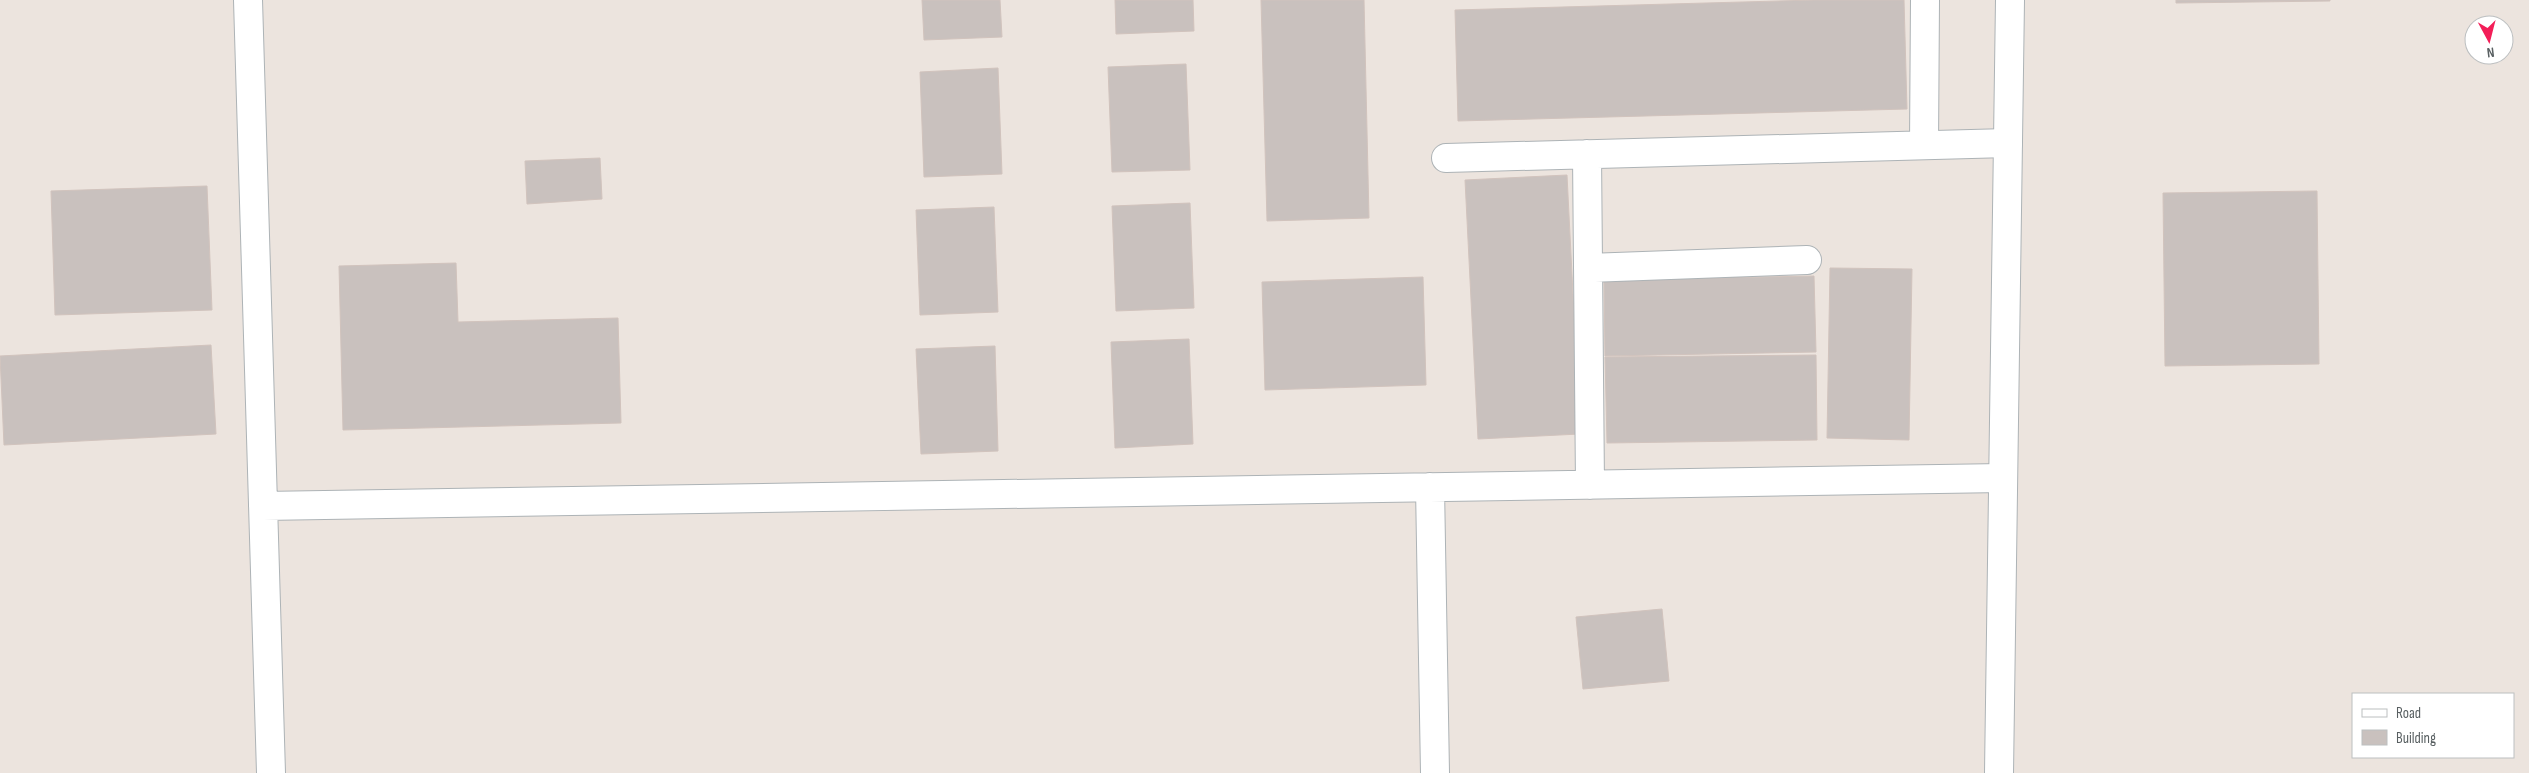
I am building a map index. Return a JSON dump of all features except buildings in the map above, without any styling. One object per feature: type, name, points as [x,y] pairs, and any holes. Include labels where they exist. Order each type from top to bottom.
[{"type":"street","points":[[248,0],[271,773]]},
{"type":"street","points":[[1924,145],[1925,0]]},
{"type":"street","points":[[1999,773],[2010,0]]},
{"type":"street","points":[[1446,158],[2008,143]]},
{"type":"street","points":[[1587,154],[1590,485]]},
{"type":"street","points":[[1588,268],[1807,260]]},
{"type":"street","points":[[263,506],[2004,478]]},
{"type":"street","points":[[1430,487],[1435,773]]}]
